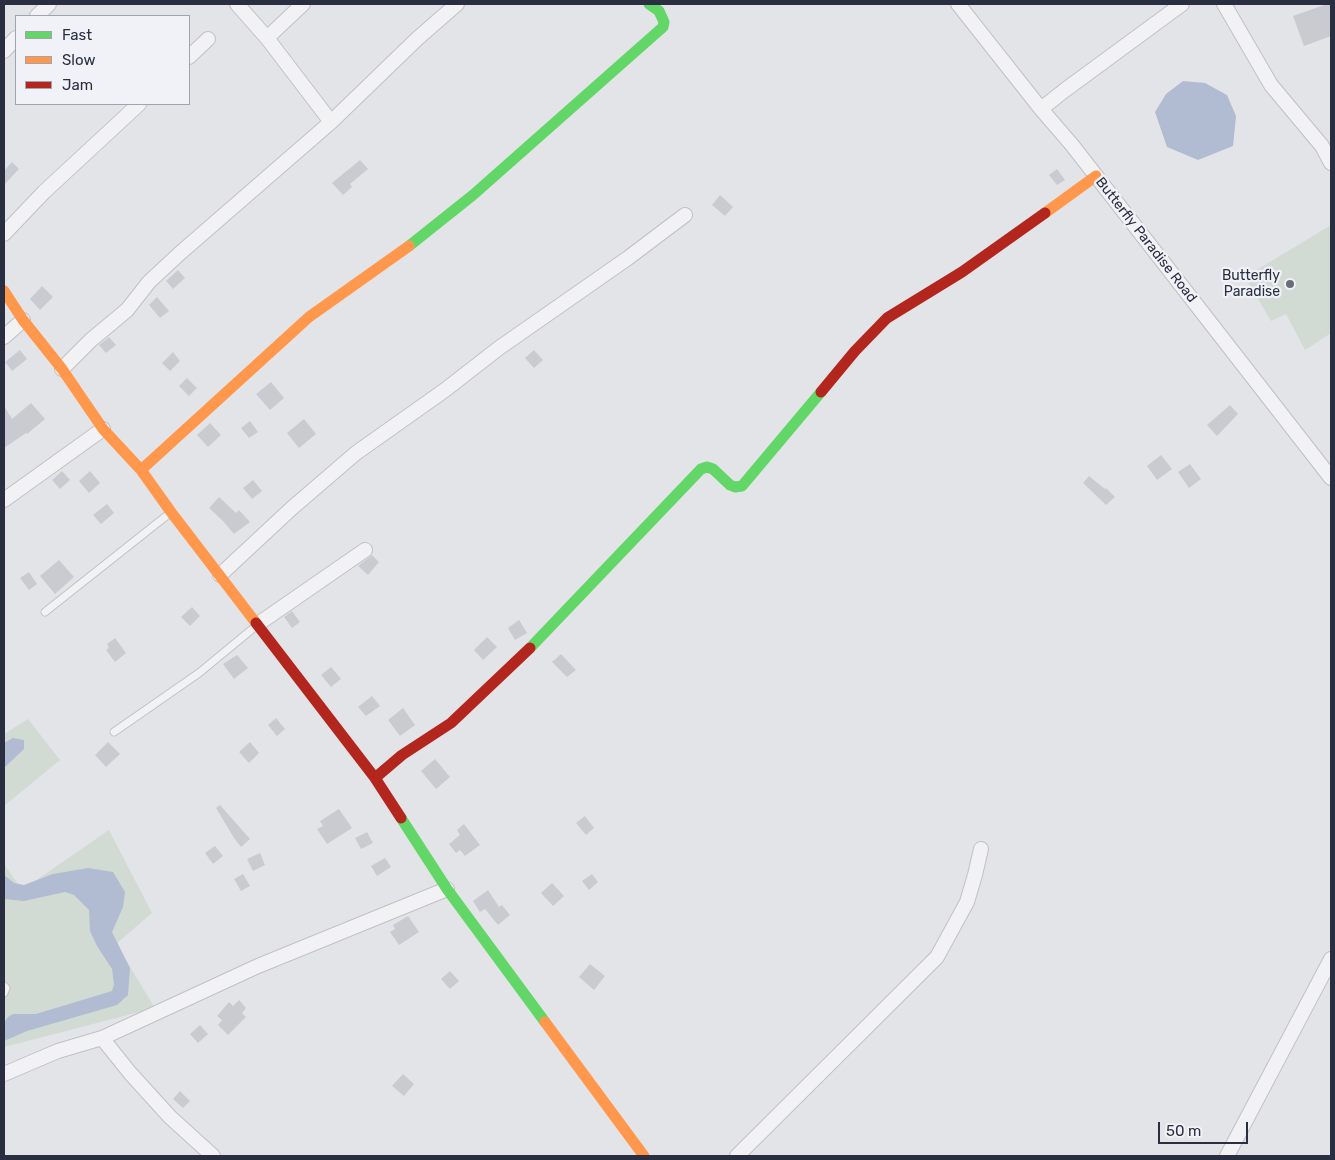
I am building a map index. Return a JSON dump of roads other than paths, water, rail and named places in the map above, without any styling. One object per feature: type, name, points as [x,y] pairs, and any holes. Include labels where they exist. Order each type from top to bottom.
[{"type":"street","points":[[38,15],[49,4]]},
{"type":"street","points":[[238,4],[267,38],[331,122]]},
{"type":"street","points":[[267,38],[303,4]]},
{"type":"street","points":[[62,369],[90,340],[127,310],[149,282],[179,254],[331,122],[418,38],[457,4]]},
{"type":"street","points":[[141,470],[309,317],[410,246],[473,195],[663,27],[664,22],[659,11],[649,4]]},
{"type":"street","name":"Butterfly Paradise Road","points":[[958,4],[1096,176],[1331,478]]},
{"type":"street","points":[[1041,109],[1182,4]]},
{"type":"street","points":[[1224,4],[1271,85],[1322,146],[1331,164]]},
{"type":"street","points":[[4,51],[15,39]]},
{"type":"street","points":[[190,56],[208,40]]},
{"type":"street","points":[[4,234],[44,192],[138,105]]},
{"type":"street","points":[[375,778],[402,755],[451,723],[512,667],[701,469],[707,467],[713,469],[730,485],[735,487],[742,486],[855,351],[887,318],[962,272],[1096,176]]},
{"type":"street","points":[[220,575],[292,508],[356,453],[685,215]]},
{"type":"street","points":[[4,292],[23,320],[62,369],[103,429],[141,470],[171,512],[375,778],[447,889],[644,1156]]},
{"type":"street","points":[[4,336],[23,320]]},
{"type":"street","points":[[4,500],[103,429]]},
{"type":"street","points":[[258,624],[364,550]]},
{"type":"street","points":[[738,1156],[937,957],[967,902],[981,849]]},
{"type":"street","points":[[4,1074],[58,1051],[102,1038],[258,966],[447,889]]},
{"type":"street","points":[[1227,1156],[1331,959]]},
{"type":"street","points":[[102,1038],[130,1073],[170,1117],[212,1156]]},
{"type":"lane","points":[[45,612],[171,512]]},
{"type":"lane","points":[[114,732],[199,673],[258,624]]},
{"type":"lane","points":[[4,986],[6,988],[4,993]]},
{"type":"water","points":[[1183,81],[1205,83],[1227,95],[1236,116],[1233,146],[1198,160],[1167,147],[1155,112],[1166,94]]},
{"type":"water","points":[[13,738],[24,740],[24,749],[4,768],[4,743]]},
{"type":"water","points":[[88,868],[113,872],[125,892],[123,907],[112,932],[130,968],[128,995],[117,1005],[27,1031],[4,1041],[4,1023],[13,1014],[36,1014],[112,991],[114,984],[112,969],[90,931],[89,910],[74,895],[65,892],[24,901],[4,899],[4,875],[14,883],[24,885],[53,874]]},
{"type":"place","name":"Butterfly Paradise","points":[[1290,284]]}]
